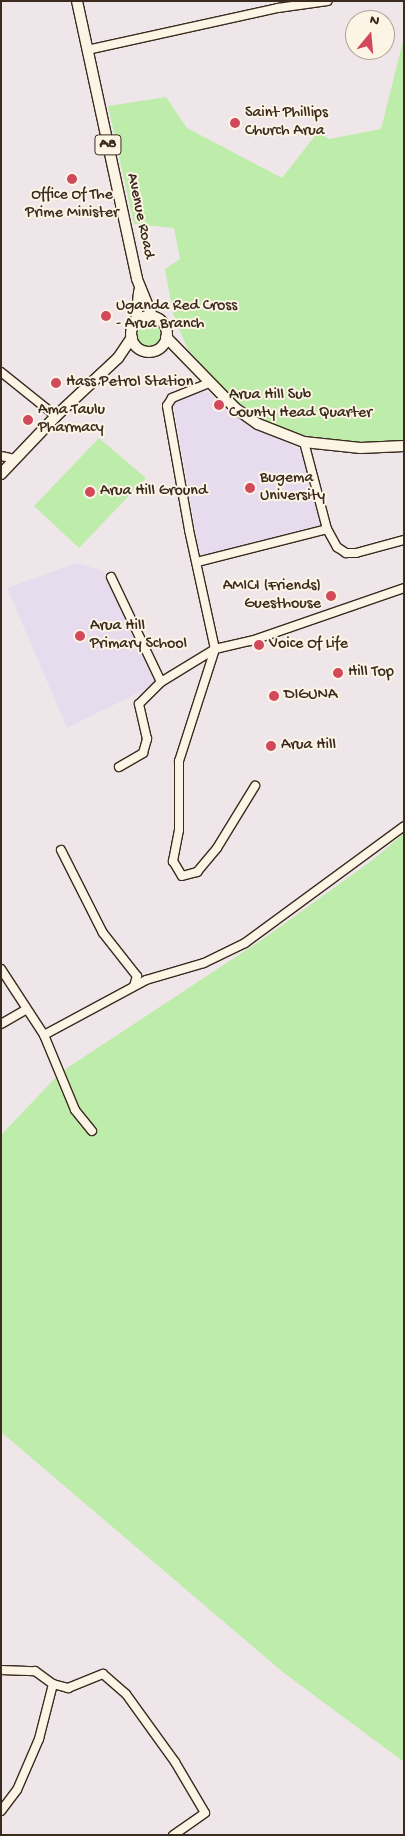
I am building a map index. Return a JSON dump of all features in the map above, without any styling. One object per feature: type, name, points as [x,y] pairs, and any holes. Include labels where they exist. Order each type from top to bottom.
[{"type":"main road","name":"Avenue Road","points":[[77,1],[140,290],[152,316]]},
{"type":"main road","name":"Avenue Road","points":[[136,321],[140,290]]},
{"type":"main road","points":[[136,321],[152,316],[164,325],[166,337],[186,359],[235,408],[258,424],[304,442],[361,448],[404,446]]},
{"type":"main road","name":"A8","points":[[1,474],[56,416],[118,358],[132,337],[136,321]]},
{"type":"main road","points":[[132,337],[144,350]]},
{"type":"main road","points":[[160,348],[166,337]]},
{"type":"main road","points":[[118,358],[144,350],[160,348],[186,359]]},
{"type":"street","points":[[88,50],[278,5],[328,1]]},
{"type":"street","points":[[1,372],[56,416]]},
{"type":"street","points":[[209,383],[172,398],[167,406],[196,562],[215,649],[179,760],[179,830],[173,861],[182,876],[197,872],[217,848],[255,786]]},
{"type":"street","points":[[304,442],[327,528],[337,547],[346,552],[356,553],[404,540]]},
{"type":"street","points":[[1,456],[15,459]]},
{"type":"street","points":[[196,562],[327,528]]},
{"type":"street","points":[[111,577],[161,682]]},
{"type":"street","points":[[120,767],[143,753],[146,738],[139,704],[161,682],[215,649],[251,641],[404,588]]},
{"type":"street","points":[[44,1035],[134,986],[204,963],[244,943],[404,826]]},
{"type":"street","points":[[61,850],[98,924],[137,976],[134,986]]},
{"type":"street","points":[[1,969],[25,1010],[44,1035],[75,1110],[92,1131]]},
{"type":"street","points":[[1,1024],[25,1010]]},
{"type":"street","points":[[1,1670],[35,1671],[53,1684],[75,1686],[103,1674],[126,1694],[175,1762],[205,1813],[173,1835]]},
{"type":"street","points":[[1,1811],[17,1790],[36,1746],[53,1684]]},
{"type":"shaded area","name":"Bugema University","points":[[205,390],[234,415],[301,450],[324,527],[200,558],[173,401]]},
{"type":"shaded area","name":"Arua Hill Primary School","points":[[77,563],[103,571],[156,684],[67,728],[7,588]]},
{"type":"green space","points":[[404,37],[404,445],[359,446],[311,440],[264,422],[222,390],[187,348],[173,313],[165,269],[180,259],[174,228],[134,224],[108,106],[166,97],[187,128],[282,178],[318,132],[329,139],[381,129]]},
{"type":"green space","points":[[149,320],[159,324],[163,334],[159,344],[149,348],[139,344],[135,334],[139,324]]},
{"type":"green space","name":"Arua Hill Ground","points":[[99,438],[146,478],[79,548],[34,506]]},
{"type":"green space","points":[[404,833],[404,1762],[284,1673],[1,1432],[1,1135],[61,1072],[263,939],[374,859]]},
{"type":"place","name":"Saint Phillips Church Arua","points":[[235,123]]},
{"type":"place","name":"Office Of The Prime Minister","points":[[72,179]]},
{"type":"place","name":"Uganda Red Cross - Arua Branch","points":[[106,316]]},
{"type":"place","name":"Hass Petrol Station","points":[[56,383]]},
{"type":"place","name":"Arua Hill Sub County Head Quarter","points":[[219,405]]},
{"type":"place","name":"Ama Taulu Pharmacy","points":[[28,420]]},
{"type":"place","name":"Bugema University","points":[[250,488]]},
{"type":"place","name":"Arua Hill Ground","points":[[90,492]]},
{"type":"place","name":"AMICI (Friends) Guesthouse","points":[[331,596]]},
{"type":"place","name":"Arua Hill Primary School","points":[[80,636]]},
{"type":"place","name":"Voice Of Life","points":[[259,645]]},
{"type":"place","name":"Hill Top","points":[[338,673]]},
{"type":"place","name":"DIGUNA","points":[[274,696]]},
{"type":"place","name":"Arua Hill","points":[[271,746]]}]
